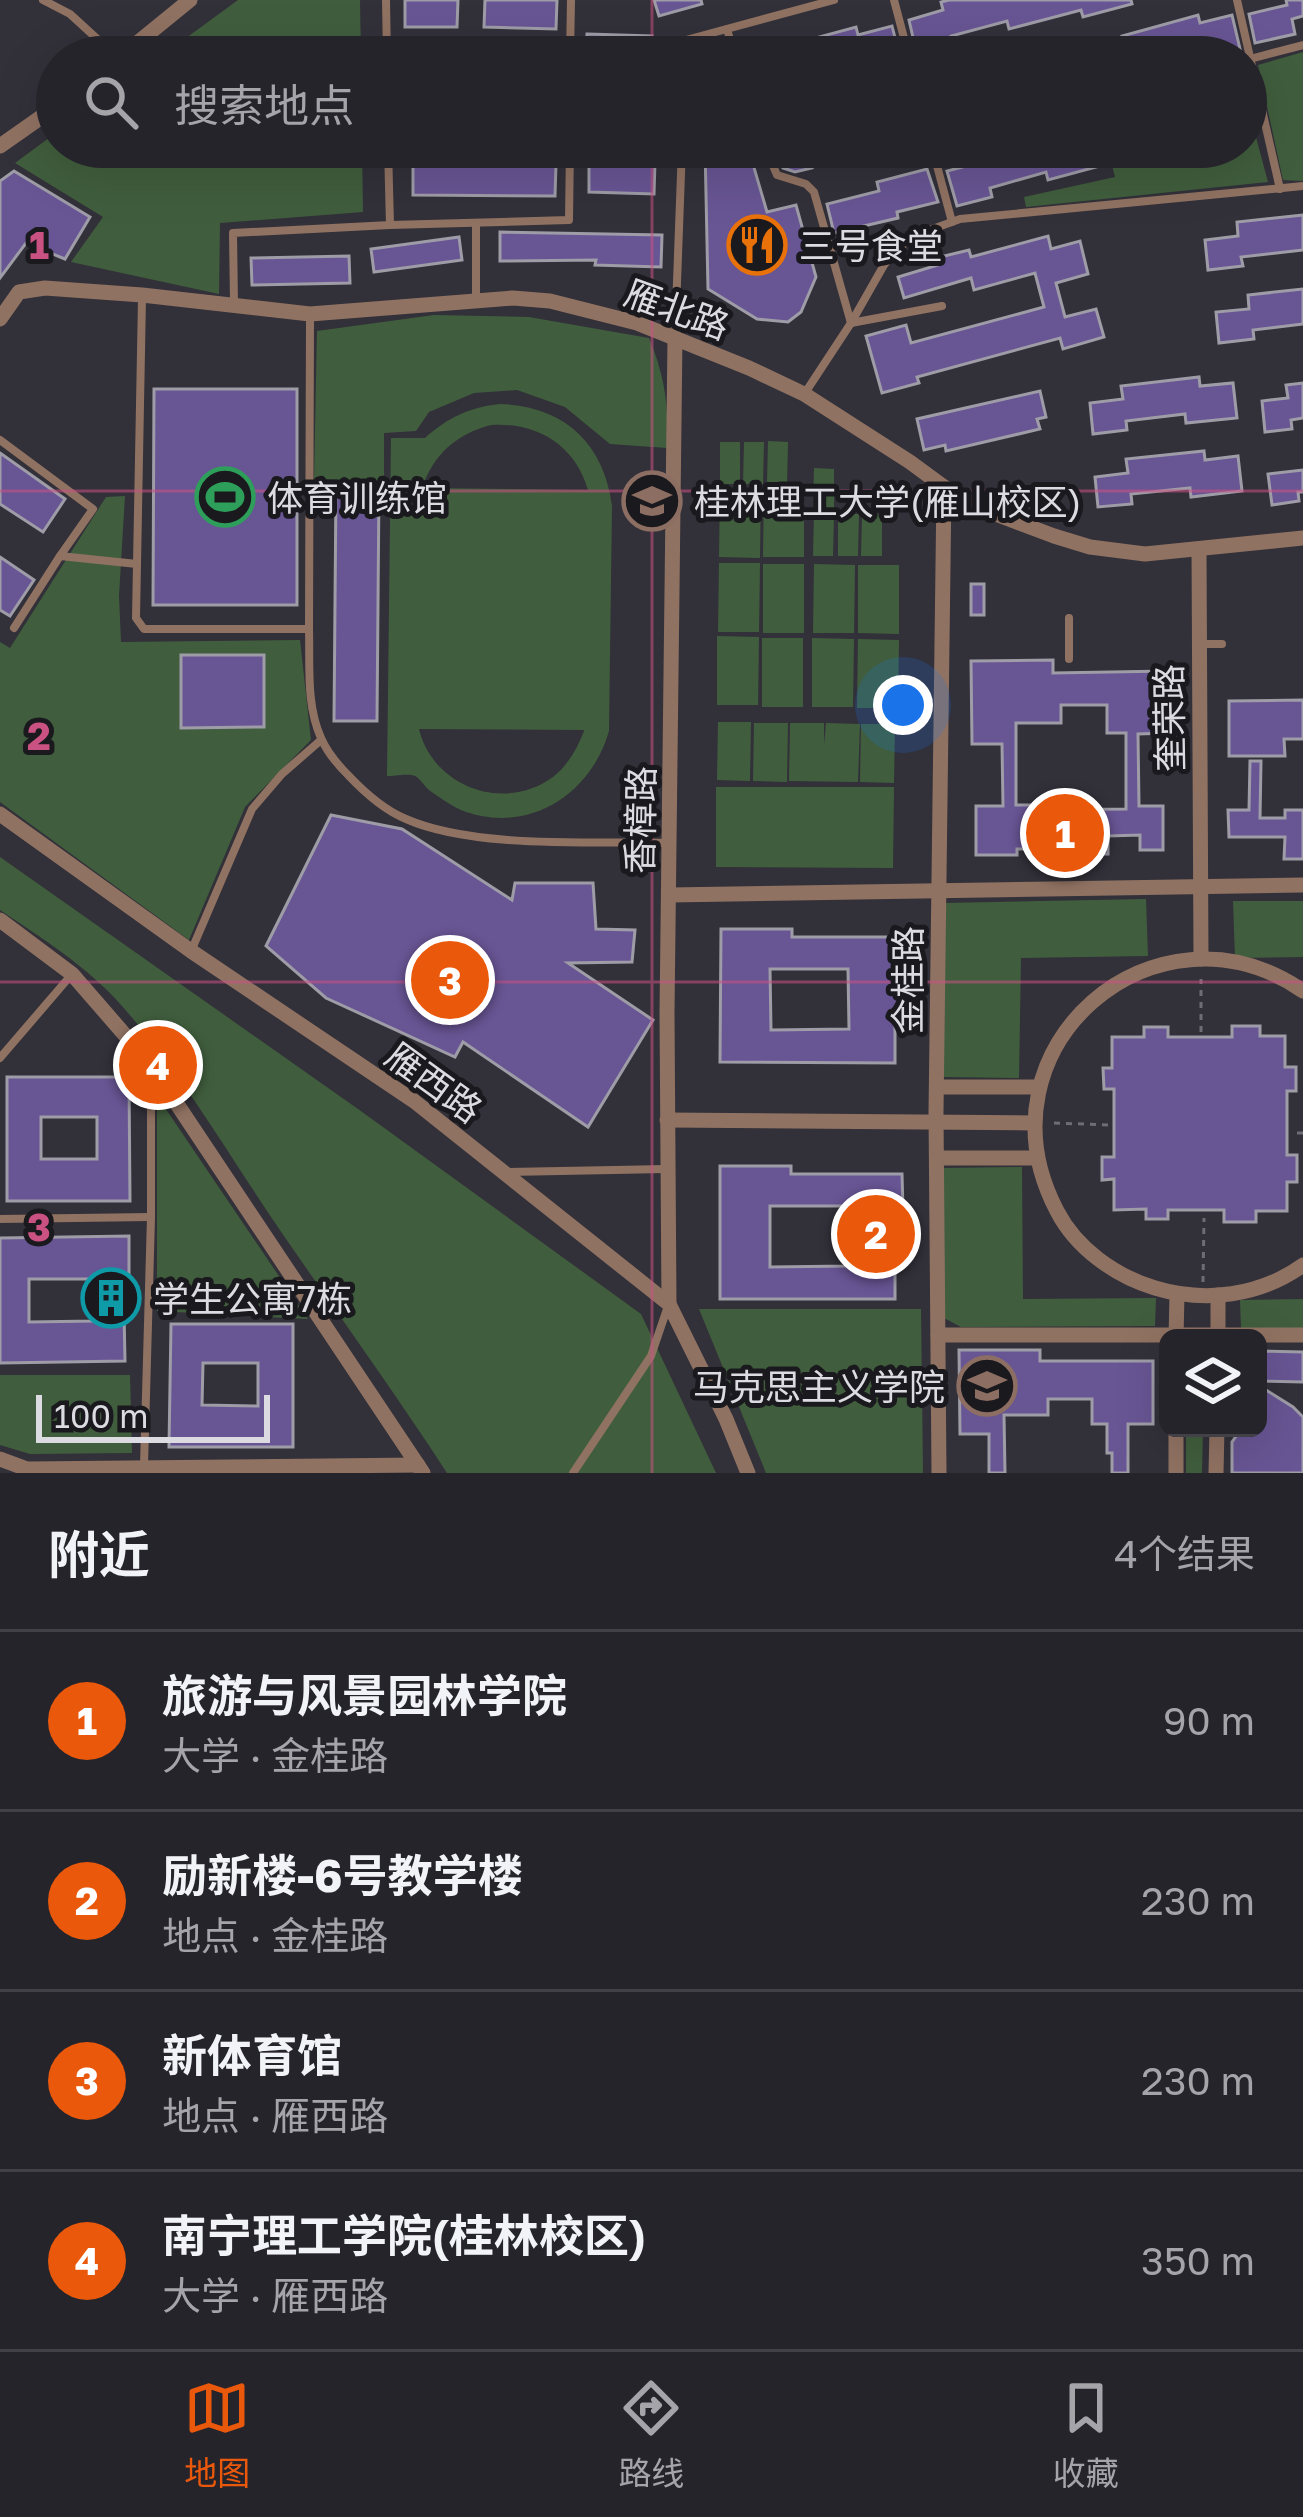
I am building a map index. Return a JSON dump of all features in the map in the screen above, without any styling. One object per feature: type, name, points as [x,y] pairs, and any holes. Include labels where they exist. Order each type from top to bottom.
[{"type":"street","points":[[145,36],[190,0]]},
{"type":"street","points":[[0,146],[36,121]]},
{"type":"street","name":"雁北路","points":[[0,319],[15,296],[45,288],[310,314],[476,300],[550,301],[637,323],[804,394],[985,510],[1090,548],[1145,554],[1303,538]]},
{"type":"street","name":"香樟路","points":[[669,1304],[675,337]]},
{"type":"street","name":"金桂路","points":[[939,1473],[937,1087],[944,487]]},
{"type":"street","name":"奎荣路","points":[[1199,549],[1202,959]]},
{"type":"street","name":"雁西路","points":[[0,814],[191,951],[414,1101],[669,1304],[748,1473]]},
{"type":"street","points":[[669,895],[1303,885]]},
{"type":"street","points":[[0,920],[72,974],[151,1065],[420,1469]]},
{"type":"street","points":[[1301,986],[1256,968],[1202,959],[1147,969],[1098,996],[1061,1037],[1038,1088],[1034,1123],[1036,1158],[1061,1219],[1079,1242],[1124,1276],[1177,1294],[1211,1295],[1263,1287],[1303,1265]]},
{"type":"street","points":[[937,1087],[1038,1088]]},
{"type":"street","points":[[667,1120],[1034,1123]]},
{"type":"street","points":[[937,1158],[1036,1158]]},
{"type":"street","points":[[1176,1329],[1177,1294]]},
{"type":"street","points":[[1211,1295],[1217,1329]]},
{"type":"street","points":[[1267,1335],[1303,1334]]},
{"type":"street","points":[[938,1335],[1159,1336]]},
{"type":"street","points":[[1176,1437],[1176,1473]]},
{"type":"street","points":[[1216,1473],[1217,1437]]},
{"type":"street","points":[[0,1460],[27,1469],[420,1469]]},
{"type":"lane","points":[[43,0],[70,14],[95,36]]},
{"type":"lane","points":[[386,0],[387,36]]},
{"type":"lane","points":[[571,36],[572,0]]},
{"type":"lane","points":[[700,36],[832,0]]},
{"type":"lane","points":[[894,0],[903,36]]},
{"type":"lane","points":[[1237,0],[1245,36]]},
{"type":"lane","points":[[727,28],[729,36]]},
{"type":"lane","points":[[1267,55],[1303,45]]},
{"type":"lane","points":[[1267,133],[1280,189]]},
{"type":"lane","points":[[389,168],[390,225]]},
{"type":"lane","points":[[234,305],[233,233],[569,220],[570,168]]},
{"type":"lane","points":[[675,337],[681,168]]},
{"type":"lane","points":[[775,168],[778,175],[806,184],[814,192],[851,323]]},
{"type":"lane","points":[[938,168],[952,222]]},
{"type":"lane","points":[[804,394],[884,265],[916,235],[952,222],[1303,186]]},
{"type":"lane","points":[[476,223],[476,300]]},
{"type":"lane","points":[[142,295],[136,617],[144,629],[309,629]]},
{"type":"lane","points":[[851,323],[942,306]]},
{"type":"lane","points":[[310,314],[312,705],[322,740],[334,760],[358,786],[402,818],[446,832],[508,840],[670,843]]},
{"type":"lane","points":[[0,440],[93,509],[14,628]]},
{"type":"lane","points":[[60,556],[136,564]]},
{"type":"lane","points":[[1069,618],[1069,659]]},
{"type":"lane","points":[[1198,644],[1222,644]]},
{"type":"lane","points":[[191,951],[252,808],[322,740]]},
{"type":"lane","points":[[0,1058],[72,974]]},
{"type":"lane","points":[[144,1471],[151,1065]]},
{"type":"lane","points":[[503,1172],[667,1169]]},
{"type":"lane","points":[[0,1219],[151,1217]]},
{"type":"lane","points":[[572,1473],[651,1357],[669,1304]]},
{"type":"path","points":[[1201,1032],[1202,959]]},
{"type":"path","points":[[1034,1123],[1111,1125]]},
{"type":"path","points":[[1204,1218],[1211,1295]]},
{"type":"green space","points":[[238,0],[360,0],[361,36],[189,36]]},
{"type":"green space","points":[[1303,52],[1303,181],[1283,180],[1267,106],[1267,62]]},
{"type":"green space","points":[[36,148],[36,168],[362,168],[363,212],[220,223],[219,294],[71,262],[103,217],[15,163]]},
{"type":"green space","points":[[1113,168],[1264,168],[1268,182],[1026,207],[1024,197],[1115,177]]},
{"type":"green space","points":[[434,315],[529,317],[649,338],[665,392],[667,448],[610,444],[565,407],[517,390],[474,393],[429,412],[416,431],[384,433],[384,481],[314,479],[317,331]]},
{"type":"green space","points":[[489,406],[523,406],[577,432],[600,464],[612,506],[609,731],[588,774],[572,791],[532,813],[509,818],[461,810],[415,776],[387,776],[391,438],[425,438],[460,415]],"holes":[[[491,425],[524,428],[552,440],[574,460],[588,490],[422,488],[432,466],[448,448]],[[419,729],[584,730],[584,731],[553,777],[534,788],[493,793],[473,788],[439,766]]]},
{"type":"green space","points":[[768,441],[788,442],[787,484],[767,483]]},
{"type":"green space","points":[[720,442],[740,442],[740,484],[720,484]]},
{"type":"green space","points":[[744,442],[764,442],[763,484],[743,484]]},
{"type":"green space","points":[[814,468],[834,469],[834,511],[813,510]]},
{"type":"green space","points":[[764,488],[804,489],[804,557],[763,557]]},
{"type":"green space","points":[[720,489],[761,489],[760,558],[719,557]]},
{"type":"green space","points":[[125,496],[121,642],[300,640],[311,740],[245,807],[189,940],[0,802],[0,642],[10,648],[106,497]]},
{"type":"green space","points":[[814,514],[834,514],[833,556],[813,556]]},
{"type":"green space","points":[[838,514],[859,514],[858,556],[838,556]]},
{"type":"green space","points":[[862,514],[882,514],[882,556],[861,556]]},
{"type":"green space","points":[[719,563],[760,563],[759,632],[718,632]]},
{"type":"green space","points":[[763,564],[804,564],[804,633],[763,633]]},
{"type":"green space","points":[[814,564],[855,565],[854,633],[813,633]]},
{"type":"green space","points":[[858,565],[899,565],[899,634],[858,633]]},
{"type":"green space","points":[[717,636],[759,637],[758,705],[717,705]]},
{"type":"green space","points":[[762,638],[803,638],[803,707],[762,707]]},
{"type":"green space","points":[[812,638],[854,639],[853,707],[812,707]]},
{"type":"green space","points":[[858,639],[899,640],[898,708],[857,708]]},
{"type":"green space","points":[[718,722],[751,722],[750,781],[717,780]]},
{"type":"green space","points":[[754,723],[788,723],[787,782],[753,781]]},
{"type":"green space","points":[[790,723],[824,723],[824,745],[826,723],[860,724],[858,782],[789,781]]},
{"type":"green space","points":[[861,724],[895,724],[894,783],[860,782]]},
{"type":"green space","points":[[716,787],[894,787],[893,868],[716,867]]},
{"type":"green space","points":[[0,857],[641,1314],[716,1473],[447,1473],[145,1033],[95,979],[0,910]]},
{"type":"green space","points":[[1146,899],[1148,956],[1021,958],[1019,1078],[942,1077],[944,903]]},
{"type":"green space","points":[[1233,901],[1303,901],[1303,957],[1235,958]]},
{"type":"green space","points":[[157,1096],[308,1319],[157,1311]]},
{"type":"green space","points":[[1022,1167],[1023,1299],[1156,1298],[1155,1326],[961,1327],[944,1318],[942,1168]]},
{"type":"green space","points":[[1303,1299],[1303,1328],[1241,1329],[1240,1300]]},
{"type":"green space","points":[[699,1309],[921,1309],[923,1473],[766,1473]]},
{"type":"green space","points":[[0,1375],[130,1375],[132,1453],[30,1454],[0,1445]]},
{"type":"green space","points":[[1186,1437],[1203,1437],[1202,1473],[1186,1473]]},
{"type":"building","points":[[405,0],[458,0],[457,27],[405,27]]},
{"type":"building","points":[[485,0],[557,0],[556,29],[484,27]]},
{"type":"building","points":[[654,0],[701,0],[702,4],[659,16]]},
{"type":"building","points":[[1131,0],[1132,4],[1083,17],[1081,10],[1009,29],[1007,21],[951,36],[913,36],[909,20],[943,10],[941,2]]},
{"type":"building","points":[[1286,0],[1303,0],[1303,16],[1292,19],[1295,34],[1267,40],[1267,36],[1254,36],[1249,14],[1287,5]]},
{"type":"building","points":[[1198,15],[1200,23],[1232,15],[1237,36],[1122,36]]},
{"type":"building","points":[[892,26],[895,36],[823,36],[856,27],[858,35]]},
{"type":"building","points":[[413,168],[556,168],[555,196],[413,195]]},
{"type":"building","points":[[589,168],[655,168],[654,194],[589,192]]},
{"type":"building","name":"三号食堂","points":[[705,168],[754,168],[767,212],[796,205],[816,277],[801,312],[788,322],[757,319],[708,289]]},
{"type":"building","points":[[1093,168],[1048,180],[1046,172],[990,188],[992,197],[957,206],[947,171]]},
{"type":"building","points":[[927,169],[938,202],[897,212],[898,218],[834,233],[827,204],[879,191],[877,182]]},
{"type":"building","points":[[14,171],[90,217],[65,259],[26,243],[0,278],[0,181]]},
{"type":"building","points":[[1303,215],[1303,250],[1241,257],[1243,266],[1208,270],[1205,240],[1238,236],[1237,222]]},
{"type":"building","points":[[500,232],[662,235],[661,267],[595,265],[596,260],[500,261]]},
{"type":"building","points":[[1048,236],[1051,249],[1080,241],[1088,274],[1056,283],[1065,317],[1096,309],[1104,337],[1063,349],[1060,338],[917,377],[919,383],[882,393],[866,336],[906,325],[911,343],[1044,307],[1035,273],[974,290],[971,278],[904,298],[898,277],[938,265],[936,258],[969,250],[971,257]]},
{"type":"building","points":[[459,237],[462,260],[374,272],[371,249]]},
{"type":"building","points":[[349,256],[350,283],[252,285],[251,258]]},
{"type":"building","points":[[1303,289],[1303,324],[1253,330],[1254,339],[1219,343],[1216,312],[1249,309],[1248,295]]},
{"type":"building","points":[[1199,377],[1200,386],[1233,383],[1237,418],[1186,423],[1185,414],[1126,421],[1127,430],[1093,434],[1090,403],[1123,399],[1121,386]]},
{"type":"building","points":[[1303,383],[1303,418],[1291,420],[1292,429],[1265,432],[1262,401],[1288,398],[1286,385]]},
{"type":"building","name":"体育训练馆","points":[[154,389],[297,389],[297,605],[153,605]]},
{"type":"building","points":[[1040,391],[1046,417],[1037,419],[1040,429],[946,451],[945,445],[924,450],[917,419]]},
{"type":"building","points":[[1204,451],[1205,460],[1238,456],[1242,491],[1191,497],[1190,488],[1131,494],[1132,504],[1098,507],[1095,477],[1128,473],[1126,459]]},
{"type":"building","points":[[0,453],[65,499],[43,532],[0,504]]},
{"type":"building","points":[[1303,470],[1299,501],[1272,505],[1268,474]]},
{"type":"building","points":[[336,485],[379,485],[377,721],[334,721]]},
{"type":"building","points":[[0,557],[34,580],[10,616],[0,610]]},
{"type":"building","points":[[971,584],[984,584],[984,615],[971,615]]},
{"type":"building","points":[[181,655],[264,655],[264,727],[181,728]]},
{"type":"building","points":[[1053,660],[1053,673],[1167,671],[1168,733],[1138,734],[1139,806],[1163,806],[1163,850],[1140,850],[1140,835],[1108,836],[1108,854],[1052,855],[1052,849],[1017,849],[1017,855],[976,855],[976,806],[1003,806],[1002,744],[972,744],[971,661]],"holes":[[[1061,705],[1107,705],[1107,733],[1126,733],[1126,809],[1035,810],[1035,805],[1016,805],[1016,723],[1061,723]]]},
{"type":"building","points":[[1303,700],[1303,739],[1284,739],[1285,756],[1229,756],[1229,701]]},
{"type":"building","points":[[1250,761],[1261,761],[1260,818],[1285,818],[1285,810],[1303,810],[1303,859],[1284,859],[1285,837],[1229,837],[1228,810],[1249,810]]},
{"type":"building","points":[[331,815],[402,829],[512,900],[515,883],[593,883],[596,929],[635,930],[632,962],[568,963],[653,1020],[588,1127],[463,1042],[455,1057],[326,998],[266,946]]},
{"type":"building","points":[[721,929],[792,929],[792,937],[902,937],[904,1008],[895,1008],[895,1063],[720,1062]],"holes":[[[770,969],[848,969],[849,1029],[771,1030]]]},
{"type":"building","points":[[1232,1026],[1260,1026],[1260,1036],[1285,1036],[1285,1067],[1296,1067],[1296,1091],[1287,1091],[1287,1155],[1297,1155],[1297,1182],[1287,1182],[1287,1211],[1256,1211],[1256,1222],[1224,1222],[1224,1210],[1168,1210],[1168,1219],[1146,1219],[1146,1209],[1114,1210],[1114,1179],[1102,1180],[1102,1157],[1114,1157],[1114,1089],[1104,1089],[1103,1068],[1112,1068],[1112,1037],[1144,1037],[1144,1027],[1168,1027],[1168,1037],[1232,1037]]},
{"type":"building","points":[[7,1077],[129,1077],[130,1201],[7,1201]],"holes":[[[41,1117],[97,1117],[97,1159],[41,1159]]]},
{"type":"building","points":[[720,1166],[791,1166],[791,1174],[902,1174],[904,1245],[895,1245],[895,1299],[720,1299]],"holes":[[[770,1206],[848,1206],[848,1266],[770,1267]]]},
{"type":"building","name":"学生公寓7栋","points":[[129,1236],[125,1361],[0,1363],[0,1238]],"holes":[[[29,1279],[94,1279],[94,1321],[29,1322]]]},
{"type":"building","points":[[171,1324],[293,1324],[293,1447],[169,1447]],"holes":[[[203,1363],[258,1363],[258,1406],[202,1405]]]},
{"type":"building","points":[[959,1350],[1040,1350],[1040,1361],[1153,1361],[1153,1424],[1128,1424],[1128,1473],[1112,1473],[1107,1424],[1092,1424],[1092,1399],[1048,1399],[1048,1415],[1004,1415],[1005,1473],[989,1473],[989,1434],[960,1434]]},
{"type":"building","points":[[1267,1351],[1303,1352],[1303,1382],[1267,1381]]},
{"type":"building","points":[[1267,1391],[1303,1417],[1303,1473],[1232,1473],[1236,1437],[1267,1437]]},
{"type":"place","name":"三号食堂","points":[[757,245]]},
{"type":"place","name":"体育训练馆","points":[[225,497]]},
{"type":"place","name":"桂林理工大学(雁山校区)","points":[[652,501]]},
{"type":"place","name":"旅游与风景园林学院","points":[[1065,833]]},
{"type":"place","name":"新体育馆","points":[[450,980]]},
{"type":"place","name":"南宁理工学院(桂林校区)","points":[[158,1065]]},
{"type":"place","name":"励新楼-6号教学楼","points":[[876,1234]]},
{"type":"place","name":"学生公寓7栋","points":[[111,1298]]},
{"type":"place","name":"马克思主义学院","points":[[987,1386]]}]
